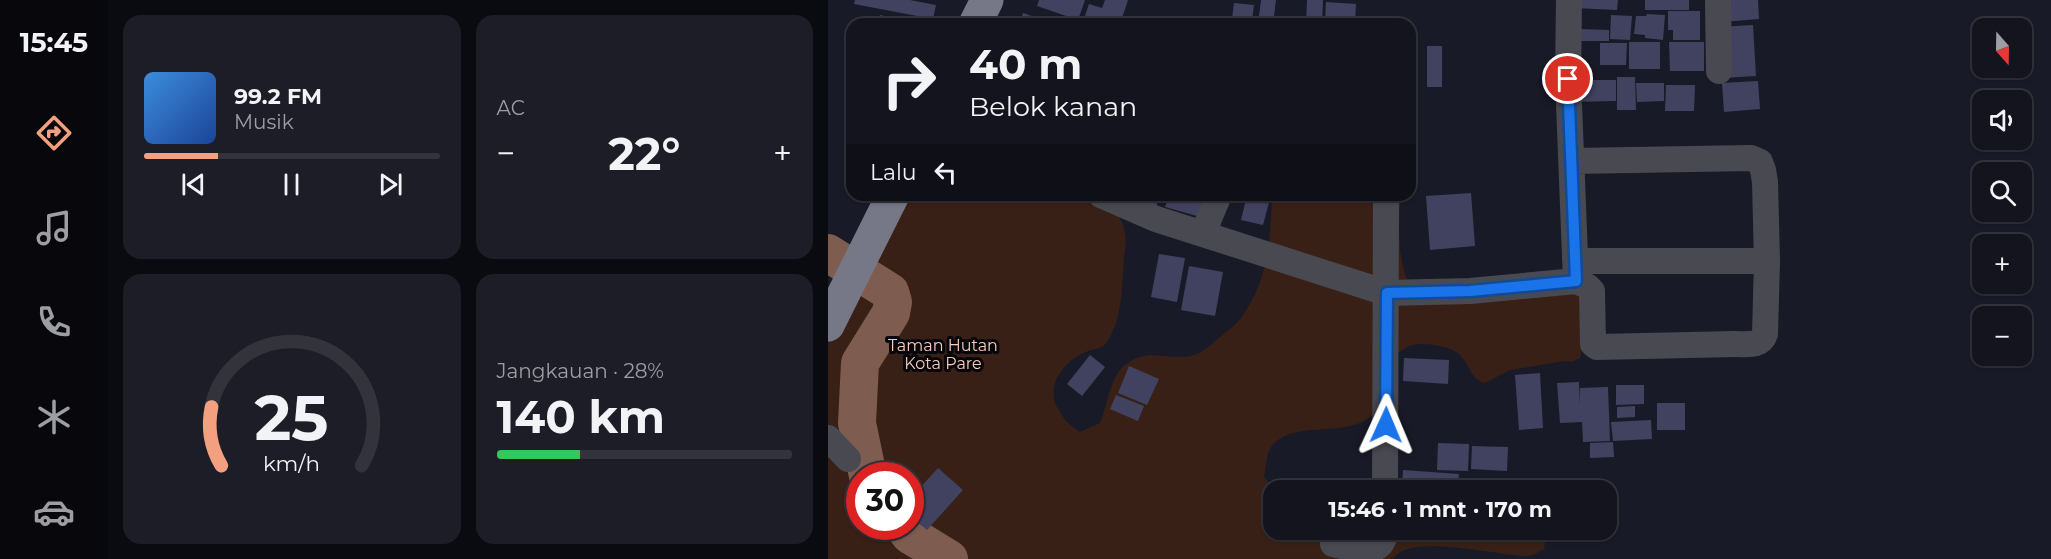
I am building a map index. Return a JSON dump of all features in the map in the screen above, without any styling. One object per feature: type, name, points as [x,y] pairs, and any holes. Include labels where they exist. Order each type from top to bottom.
[{"type":"main road","points":[[978,18],[987,0]]},
{"type":"main road","points":[[828,326],[890,201]]},
{"type":"street","points":[[1569,0],[1568,79],[1576,271],[1592,291],[1592,342],[1597,347],[1756,344],[1763,340],[1767,261],[1765,182],[1763,170],[1756,159],[1572,161]]},
{"type":"street","points":[[1718,0],[1719,71]]},
{"type":"street","points":[[1115,201],[1156,219],[1387,293],[1470,291],[1576,271],[1767,261]]},
{"type":"street","points":[[1203,233],[1216,201]]},
{"type":"street","points":[[1385,480],[1386,201]]},
{"type":"street","points":[[828,438],[848,459]]},
{"type":"street","points":[[1332,544],[1370,553],[1380,550],[1385,540]]},
{"type":"green space","name":"Taman Hutan Kota Pare","points":[[889,201],[1106,201],[1119,217],[1126,236],[1119,312],[1106,344],[1080,355],[1067,364],[1057,378],[1053,392],[1061,413],[1069,424],[1080,432],[1100,423],[1115,377],[1125,365],[1149,355],[1182,357],[1195,355],[1239,321],[1263,274],[1269,244],[1272,201],[1400,201],[1401,255],[1406,278],[1411,287],[1576,281],[1593,298],[1580,358],[1571,362],[1510,370],[1485,383],[1476,378],[1456,352],[1431,344],[1411,346],[1396,354],[1379,407],[1365,420],[1338,428],[1294,433],[1282,437],[1270,449],[1264,477],[1267,480],[1263,480],[1263,540],[1545,540],[1544,549],[1527,556],[1435,546],[1402,551],[1393,559],[828,559],[828,289]]},
{"type":"building","points":[[855,0],[910,0],[936,5],[933,18],[928,18],[854,4]]},
{"type":"building","points":[[1039,0],[1085,0],[1079,18],[1072,18],[1037,6]]},
{"type":"building","points":[[1105,0],[1128,0],[1122,18],[1084,18],[1089,4],[1102,8]]},
{"type":"building","points":[[1261,0],[1276,0],[1274,18],[1259,18]]},
{"type":"building","points":[[1307,0],[1323,0],[1322,18],[1306,18]]},
{"type":"building","points":[[1575,0],[1618,0],[1617,10],[1574,8]]},
{"type":"building","points":[[1645,0],[1689,0],[1689,10],[1645,10]]},
{"type":"building","points":[[1721,0],[1758,0],[1759,19],[1722,22]]},
{"type":"building","points":[[1326,2],[1356,4],[1355,18],[1325,18]]},
{"type":"building","points":[[1234,3],[1254,5],[1252,18],[1232,18]]},
{"type":"building","points":[[1668,11],[1700,11],[1700,40],[1673,40],[1673,30],[1668,30]]},
{"type":"building","points":[[1023,13],[1038,18],[1021,18]]},
{"type":"building","points":[[1611,15],[1632,16],[1630,40],[1610,39]]},
{"type":"building","points":[[1665,15],[1663,40],[1634,34],[1636,16]]},
{"type":"building","points":[[1753,25],[1756,76],[1723,78],[1720,27]]},
{"type":"building","points":[[1579,29],[1609,30],[1609,41],[1578,41]]},
{"type":"building","points":[[1629,42],[1660,42],[1660,69],[1629,69]]},
{"type":"building","points":[[1669,42],[1704,42],[1704,71],[1670,71]]},
{"type":"building","points":[[1600,43],[1627,43],[1626,65],[1600,65]]},
{"type":"building","points":[[1427,46],[1442,46],[1442,87],[1427,87]]},
{"type":"building","points":[[1617,77],[1635,77],[1636,110],[1617,110]]},
{"type":"building","points":[[1571,80],[1616,80],[1616,101],[1571,102]]},
{"type":"building","points":[[1758,81],[1760,109],[1724,112],[1722,83]]},
{"type":"building","points":[[1636,83],[1664,83],[1664,101],[1637,102]]},
{"type":"building","points":[[1666,85],[1695,85],[1694,111],[1665,111]]},
{"type":"building","points":[[1471,193],[1475,246],[1430,250],[1426,196]]},
{"type":"building","points":[[1133,201],[1158,201],[1155,210],[1132,203]]},
{"type":"building","points":[[1167,201],[1203,201],[1197,216],[1165,207]]},
{"type":"building","points":[[1246,201],[1269,201],[1263,225],[1241,220]]},
{"type":"building","points":[[1159,254],[1185,258],[1177,302],[1151,297]]},
{"type":"building","points":[[1189,266],[1223,272],[1215,316],[1181,310]]},
{"type":"building","points":[[1090,355],[1105,367],[1082,396],[1067,384]]},
{"type":"building","points":[[1404,358],[1449,360],[1448,384],[1403,381]]},
{"type":"building","points":[[1129,366],[1159,379],[1147,405],[1118,393]]},
{"type":"building","points":[[1540,373],[1543,428],[1519,430],[1515,375]]},
{"type":"building","points":[[1579,382],[1580,406],[1580,388],[1608,387],[1610,441],[1583,442],[1582,422],[1560,423],[1557,383]]},
{"type":"building","points":[[1616,385],[1644,385],[1644,404],[1616,405]]},
{"type":"building","points":[[1116,395],[1144,406],[1138,421],[1110,409]]},
{"type":"building","points":[[1657,403],[1685,403],[1685,430],[1657,430]]},
{"type":"building","points":[[1635,406],[1635,417],[1617,418],[1617,407]]},
{"type":"building","points":[[1651,420],[1652,439],[1613,441],[1611,422]]},
{"type":"building","points":[[1613,442],[1614,457],[1590,458],[1590,443]]},
{"type":"building","points":[[1438,443],[1469,444],[1468,471],[1437,470]]},
{"type":"building","points":[[1472,446],[1508,447],[1507,471],[1471,469]]},
{"type":"building","points":[[938,468],[963,490],[927,530],[924,528],[924,484]]},
{"type":"building","points":[[1403,470],[1459,474],[1458,480],[1402,480]]},
{"type":"waterway","points":[[828,253],[890,292],[893,302],[891,313],[860,363],[857,423],[865,462]]},
{"type":"waterway","points":[[918,540],[949,559]]},
{"type":"route","points":[[1386,425],[1387,293],[1470,291],[1576,281],[1568,79]]}]
